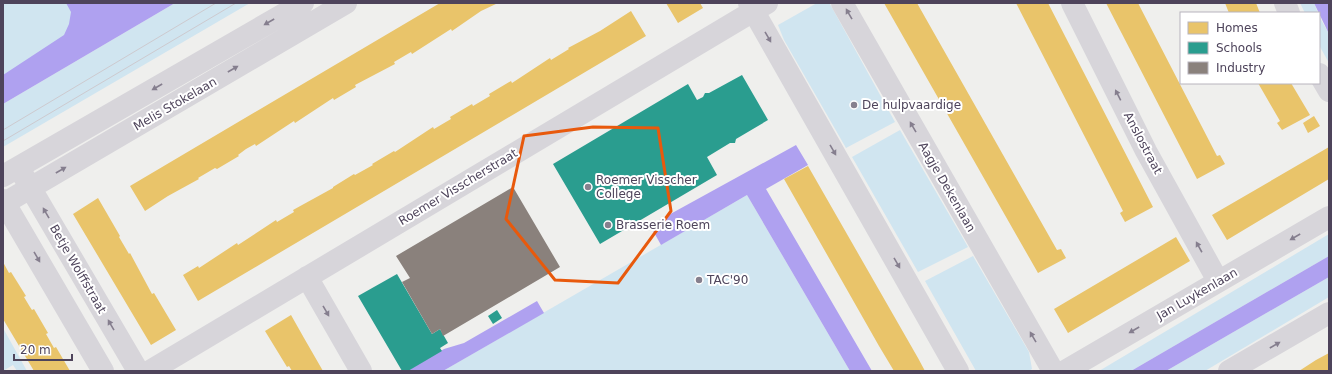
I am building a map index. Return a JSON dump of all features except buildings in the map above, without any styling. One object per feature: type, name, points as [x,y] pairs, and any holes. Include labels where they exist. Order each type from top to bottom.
[{"type":"street","name":"Melis Stokelaan","points":[[11,171],[303,3]]},
{"type":"street","name":"Melis Stokelaan","points":[[4,202],[31,188],[346,3]]},
{"type":"street","name":"Aagje Dekenlaan","points":[[842,3],[1053,371]]},
{"type":"street","name":"Anslostraat","points":[[1072,3],[1146,151],[1218,281]]},
{"type":"street","name":"Roemer Visscherstraat","points":[[150,371],[757,6]]},
{"type":"street","points":[[757,6],[958,371]]},
{"type":"street","points":[[1320,76],[1329,91]]},
{"type":"street","name":"Betje Wolffstraat","points":[[11,171],[31,188],[138,371]]},
{"type":"street","points":[[4,202],[103,371]]},
{"type":"street","name":"Jan Luykenlaan","points":[[1065,371],[1329,217]]},
{"type":"street","points":[[306,277],[361,371]]},
{"type":"street","points":[[1229,371],[1254,365],[1329,313]]},
{"type":"highlighted area","points":[[593,127],[658,128],[671,211],[618,283],[555,280],[506,219],[524,136]]},
{"type":"shaded area","points":[[3,3],[156,3],[3,93]]},
{"type":"shaded area","points":[[66,3],[175,3],[3,104],[3,75],[64,35],[69,24],[71,12]]},
{"type":"shaded area","points":[[175,3],[250,3],[3,147],[3,104]]},
{"type":"shaded area","points":[[817,3],[830,4],[895,122],[846,148],[784,40],[778,25]]},
{"type":"shaded area","points":[[1300,3],[1314,3],[1318,12],[1304,12]]},
{"type":"shaded area","points":[[1314,3],[1329,3],[1329,34],[1320,15],[1320,12],[1318,12]]},
{"type":"shaded area","points":[[1320,18],[1329,34],[1329,63],[1320,47]]},
{"type":"shaded area","points":[[900,130],[968,247],[918,272],[852,157]]},
{"type":"shaded area","points":[[796,145],[808,165],[766,189],[872,371],[850,371],[747,195],[661,245],[651,227],[654,223]]},
{"type":"shaded area","name":"TAC'90","points":[[747,195],[850,371],[443,371]]},
{"type":"shaded area","points":[[1329,234],[1329,256],[1131,371],[1099,371]]},
{"type":"shaded area","points":[[973,256],[1029,352],[1032,369],[1029,371],[976,371],[925,281]]},
{"type":"shaded area","points":[[1329,256],[1329,277],[1166,371],[1131,371]]},
{"type":"shaded area","points":[[1329,277],[1329,297],[1205,371],[1166,371]]},
{"type":"shaded area","points":[[537,301],[544,313],[443,371],[407,371],[444,349],[464,343]]},
{"type":"shaded area","points":[[3,328],[27,371],[17,371],[13,365],[3,371]]},
{"type":"tram line","points":[[3,130],[216,3]]},
{"type":"tram line","points":[[3,141],[236,3]]},
{"type":"place","name":"De hulpvaardige","points":[[854,105]]},
{"type":"place","name":"Roemer Visscher College","points":[[588,187]]},
{"type":"place","name":"Brasserie Roem","points":[[608,225]]},
{"type":"place","name":"TAC'90","points":[[699,280]]}]
